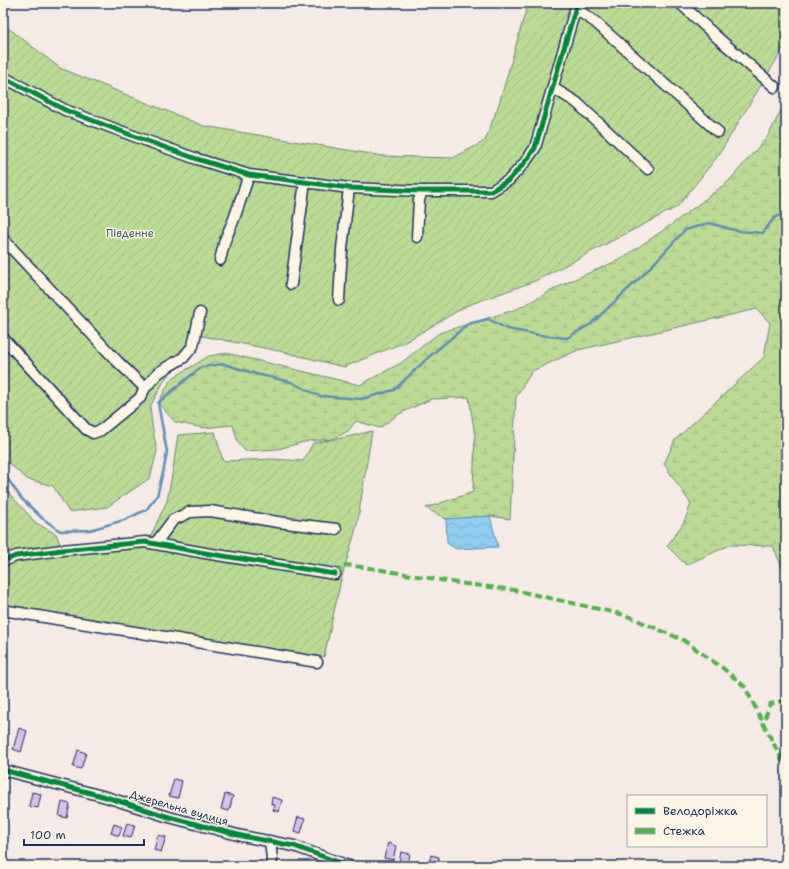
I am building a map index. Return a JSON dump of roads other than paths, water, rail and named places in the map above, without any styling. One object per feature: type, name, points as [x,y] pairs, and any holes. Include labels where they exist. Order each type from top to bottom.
[{"type":"street","points":[[680,3],[775,87]]},
{"type":"street","points":[[3,77],[65,110],[197,159],[249,175],[349,188],[422,191],[491,191],[509,180],[526,161],[535,148],[576,6],[718,132]]},
{"type":"street","points":[[553,88],[576,102],[648,169]]},
{"type":"street","points":[[220,260],[225,240],[249,175]]},
{"type":"street","points":[[291,284],[305,182]]},
{"type":"street","points":[[339,300],[342,249],[349,188]]},
{"type":"street","points":[[417,237],[419,200],[422,191]]},
{"type":"street","points":[[3,239],[144,388]]},
{"type":"street","points":[[3,338],[86,429],[92,433],[101,430],[140,398],[144,388],[158,373],[183,358],[193,346],[200,313]]},
{"type":"street","points":[[155,544],[173,520],[190,512],[210,511],[278,522],[336,529]]},
{"type":"street","points":[[3,561],[16,556],[145,542],[335,574]]},
{"type":"street","points":[[3,610],[317,662]]},
{"type":"street","name":"Джерельна вулиця","points":[[3,770],[106,797],[169,817],[242,836],[294,846],[349,866]]},
{"type":"street","points":[[270,841],[272,859],[271,866]]},
{"type":"water","points":[[490,516],[498,547],[456,549],[447,543],[446,519]]},
{"type":"waterway","points":[[3,472],[21,498],[42,518],[60,531],[90,530],[124,520],[146,510],[157,496],[167,452],[158,403],[201,367],[224,364],[256,374],[291,382],[319,396],[362,399],[394,390],[431,355],[468,324],[488,319],[507,329],[567,338],[591,324],[644,274],[685,230],[709,223],[738,231],[763,233],[774,218],[786,212]]},
{"type":"park label","name":"Південне","points":[[130,233]]}]
